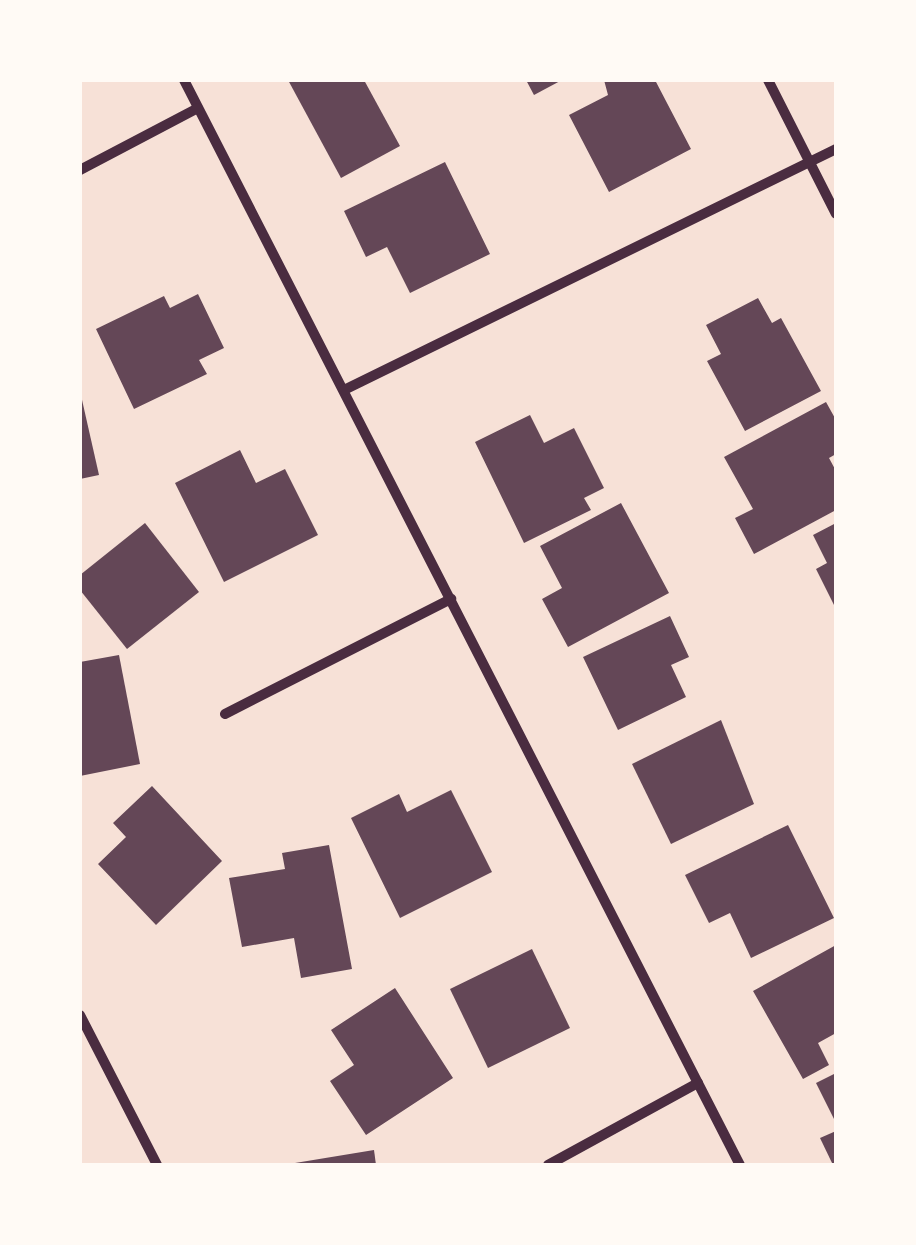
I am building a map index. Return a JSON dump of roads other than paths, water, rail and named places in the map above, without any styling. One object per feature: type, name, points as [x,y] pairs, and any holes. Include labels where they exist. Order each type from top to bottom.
[{"type":"street","points":[[184,80],[740,1165]]},
{"type":"street","points":[[768,80],[836,214]]},
{"type":"street","points":[[80,170],[198,108]]},
{"type":"street","points":[[344,390],[836,148]]},
{"type":"street","points":[[225,714],[451,599]]},
{"type":"street","points":[[80,1015],[157,1165]]},
{"type":"street","points":[[548,1165],[698,1083]]}]
